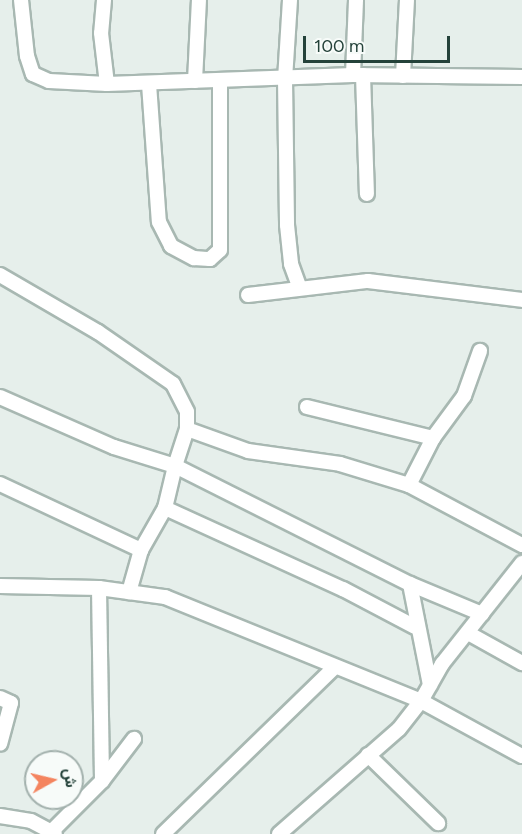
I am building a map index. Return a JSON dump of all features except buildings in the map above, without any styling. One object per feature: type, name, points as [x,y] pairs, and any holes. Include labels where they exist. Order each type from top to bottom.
[{"type":"street","points":[[21,0],[27,56],[33,74],[49,81],[149,84],[358,75],[522,77]]},
{"type":"street","points":[[104,0],[101,33],[107,84]]},
{"type":"street","points":[[195,81],[199,0]]},
{"type":"street","points":[[290,0],[285,79],[287,225],[291,264],[299,286]]},
{"type":"street","points":[[356,0],[358,75],[367,194]]},
{"type":"street","points":[[403,76],[407,0]]},
{"type":"street","points":[[149,84],[159,222],[171,246],[194,258],[210,259],[220,250],[220,82]]},
{"type":"street","points":[[0,275],[98,332],[173,384],[187,412],[187,429],[165,508],[141,550],[129,592]]},
{"type":"street","points":[[248,295],[299,286],[368,281],[522,300]]},
{"type":"street","points":[[409,485],[433,438],[464,396],[480,351]]},
{"type":"street","points":[[0,398],[114,447],[175,466],[410,584],[482,614]]},
{"type":"street","points":[[306,407],[433,438]]},
{"type":"street","points":[[187,429],[257,453],[340,464],[409,485],[522,545]]},
{"type":"street","points":[[0,484],[141,550]]},
{"type":"street","points":[[165,508],[343,589],[416,627]]},
{"type":"street","points":[[279,834],[399,729],[522,563]]},
{"type":"street","points":[[410,584],[416,627],[430,685]]},
{"type":"street","points":[[0,586],[99,588],[165,597],[421,701],[522,756]]},
{"type":"street","points":[[99,588],[102,781]]},
{"type":"street","points":[[468,633],[522,663]]},
{"type":"street","points":[[163,834],[335,667]]},
{"type":"street","points":[[0,698],[11,703],[0,744]]},
{"type":"street","points":[[0,816],[31,821],[54,832],[102,781],[134,739]]},
{"type":"street","points":[[368,755],[438,823]]}]
